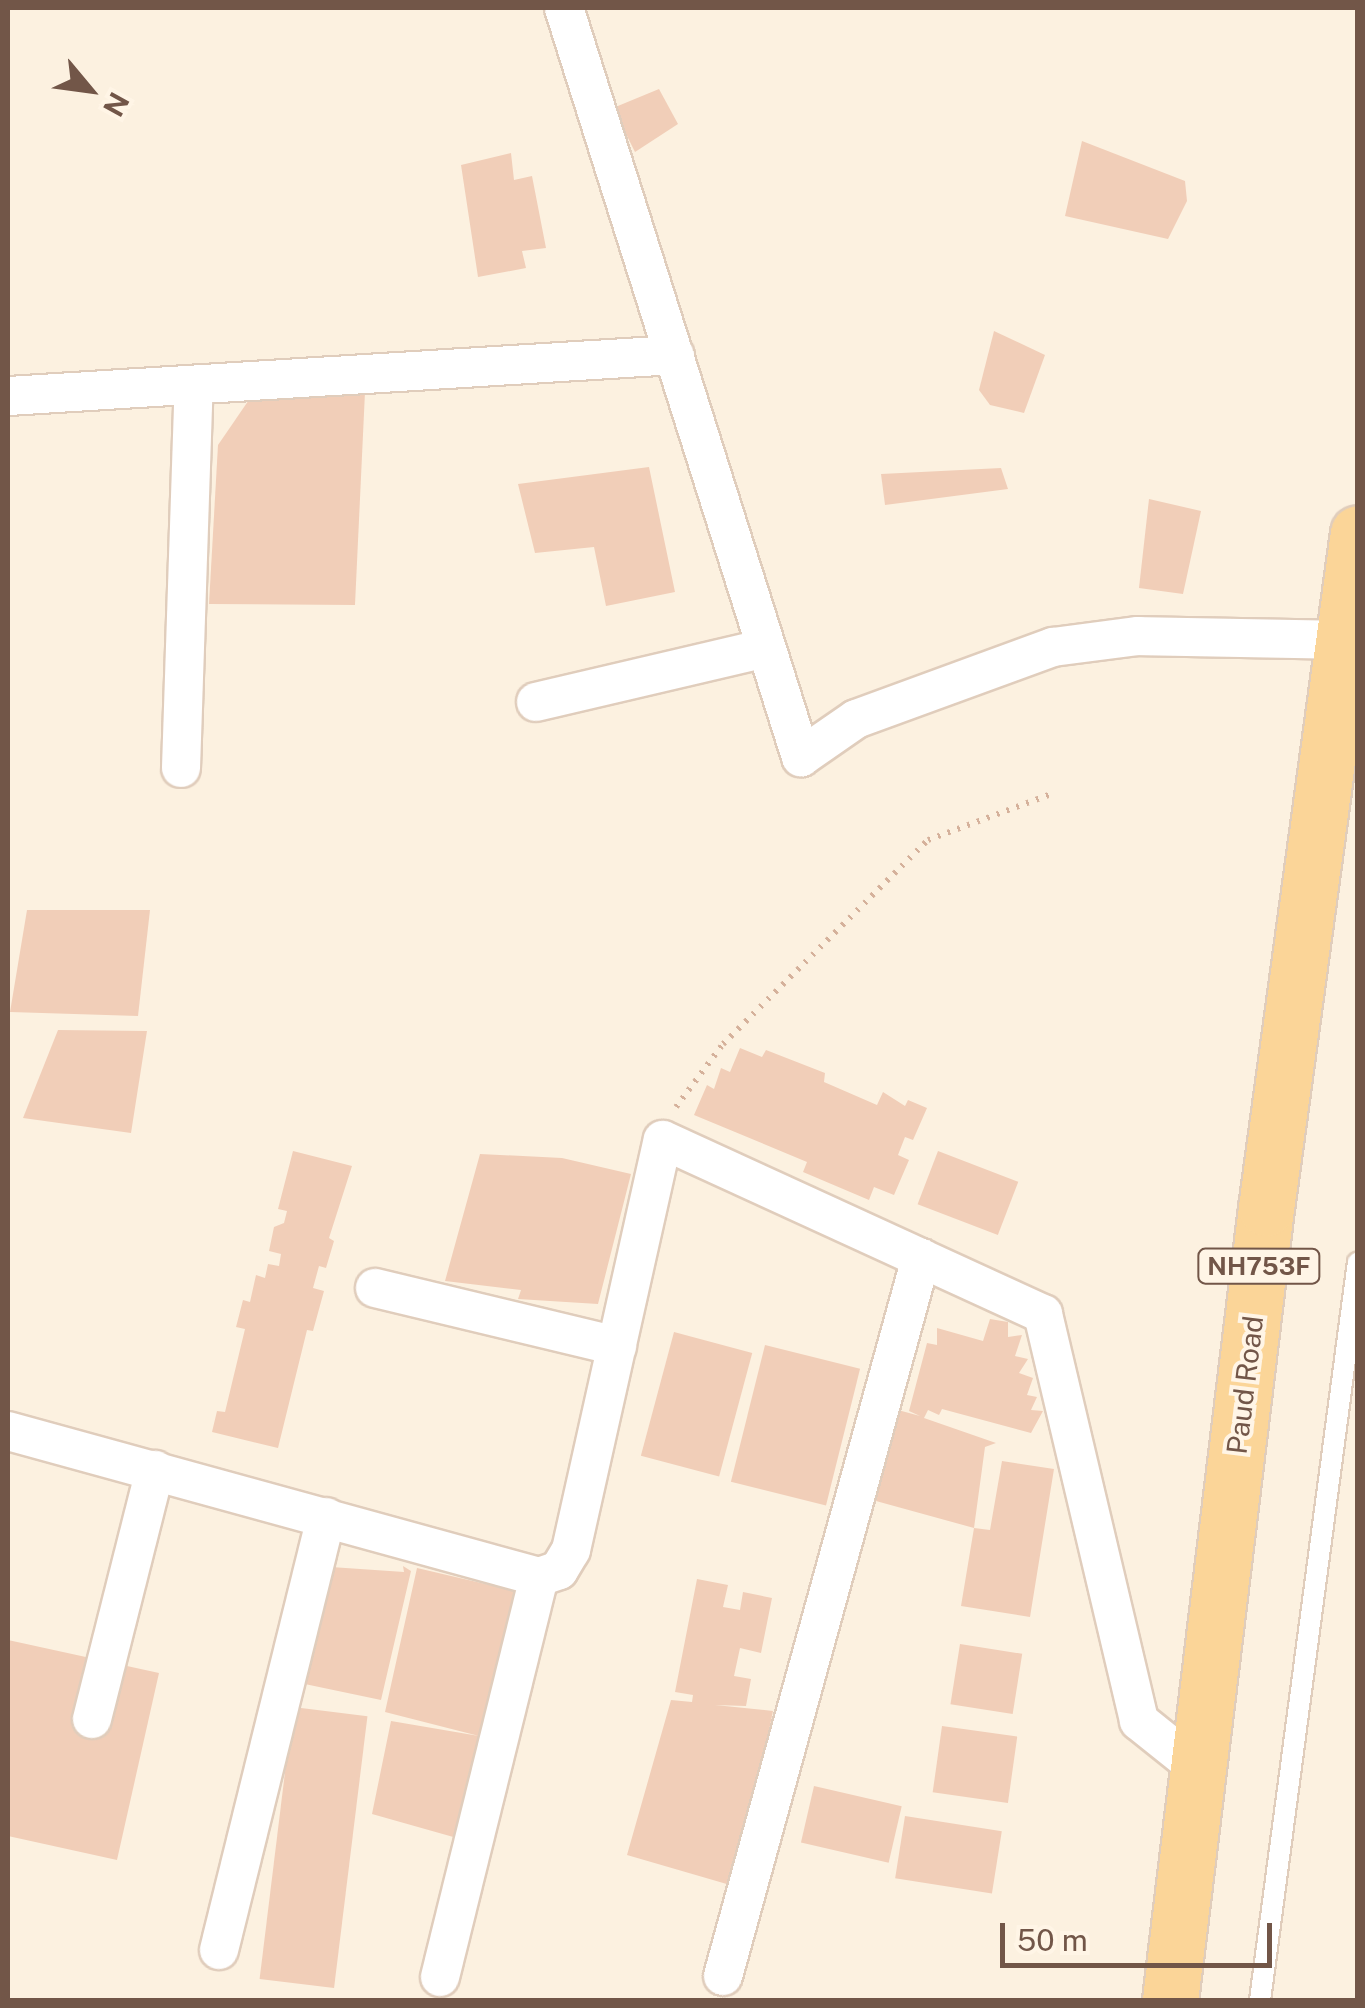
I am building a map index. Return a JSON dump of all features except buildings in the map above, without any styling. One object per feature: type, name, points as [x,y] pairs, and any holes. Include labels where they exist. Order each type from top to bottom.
[{"type":"main road","name":"Paud Road","points":[[1170,2000],[1350,648],[1358,533]]},
{"type":"street","points":[[564,8],[801,757],[856,719],[1053,647],[1138,636],[1350,648]]},
{"type":"street","points":[[8,396],[675,354]]},
{"type":"street","points":[[181,768],[194,386]]},
{"type":"street","points":[[536,702],[766,648]]},
{"type":"street","points":[[8,1431],[539,1577],[559,1570],[571,1550],[663,1140],[1043,1314],[1140,1722],[1199,1769]]},
{"type":"street","points":[[724,1976],[921,1258]]},
{"type":"street","points":[[375,1288],[617,1346]]},
{"type":"street","points":[[92,1719],[155,1470]]},
{"type":"street","points":[[220,1950],[326,1516]]},
{"type":"street","points":[[440,1977],[539,1577]]},
{"type":"lane","points":[[1260,2000],[1358,1262]]},
{"type":"path","points":[[663,1140],[677,1103],[723,1044],[896,867],[928,840],[1054,794]]}]
